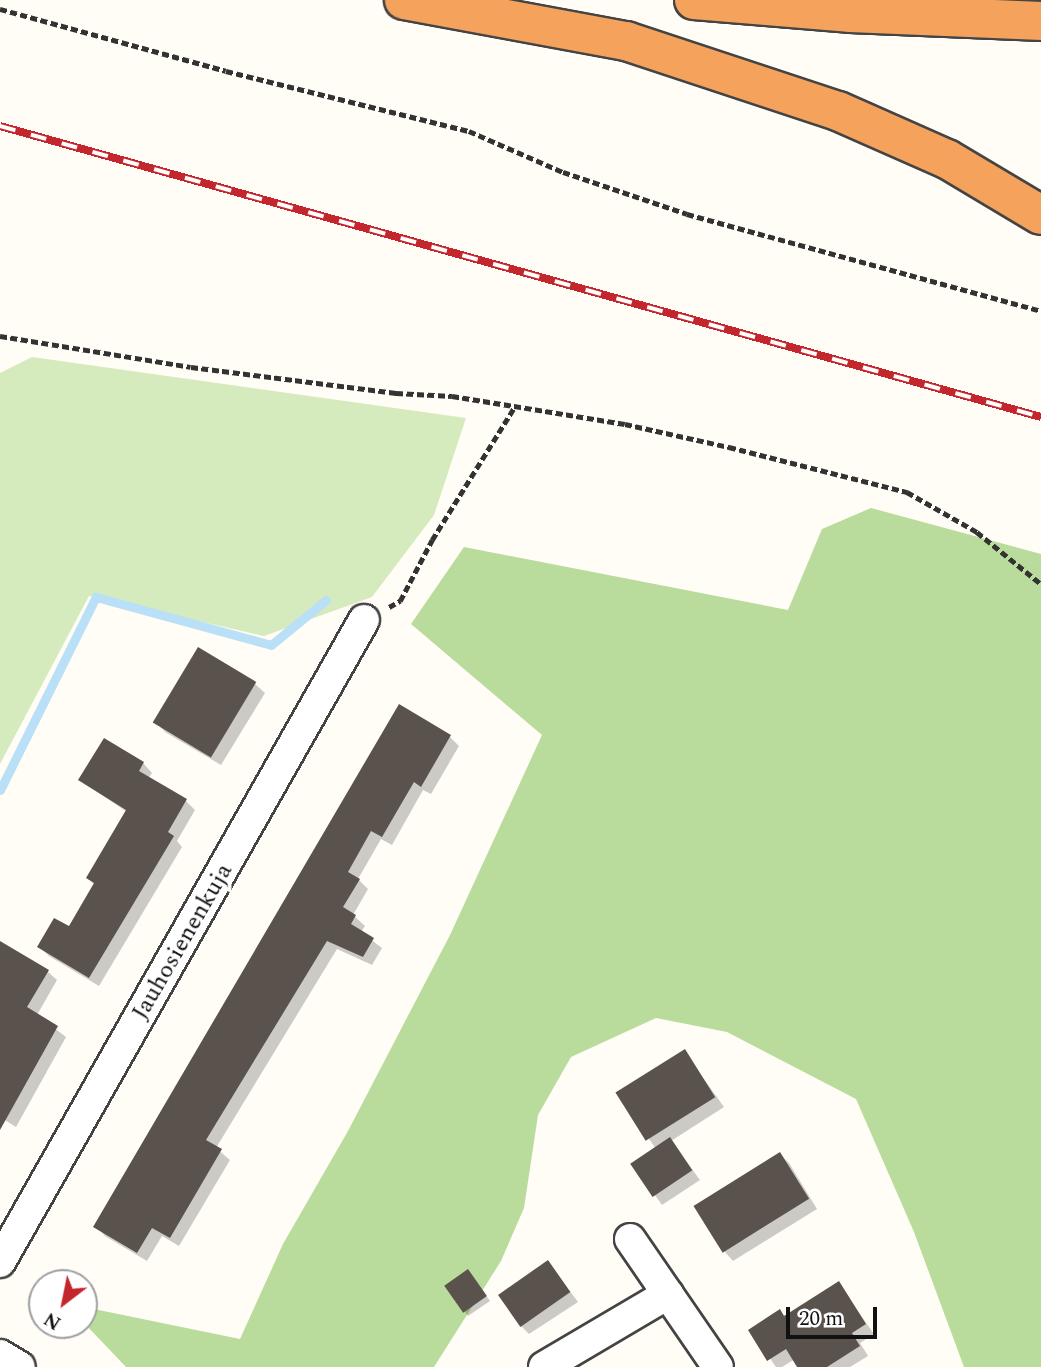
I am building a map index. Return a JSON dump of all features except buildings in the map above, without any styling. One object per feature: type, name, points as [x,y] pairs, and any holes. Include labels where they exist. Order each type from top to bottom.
[{"type":"highway","points":[[404,0],[626,41],[838,111],[947,159],[1041,215]]},
{"type":"highway","points":[[694,0],[968,19],[1041,21]]},
{"type":"street","name":"Jauhosienenkuja","points":[[0,1262],[364,620]]},
{"type":"street","points":[[629,1239],[718,1367]]},
{"type":"street","points":[[544,1367],[668,1294]]},
{"type":"street","points":[[0,1354],[20,1367]]},
{"type":"path","points":[[0,9],[226,71],[469,131],[563,172],[687,214],[1041,311]]},
{"type":"path","points":[[0,336],[191,367],[396,393],[452,396],[625,424],[716,444],[907,492],[977,532],[1041,584]]},
{"type":"path","points":[[364,620],[400,601],[432,540],[514,408]]},
{"type":"green space","points":[[32,357],[466,418],[434,515],[372,597],[264,636],[89,596],[0,764],[0,373]]},
{"type":"green space","points":[[871,508],[1041,554],[1041,1367],[964,1367],[914,1232],[856,1099],[727,1032],[656,1018],[571,1057],[538,1115],[524,1208],[501,1261],[434,1367],[126,1367],[98,1338],[98,1310],[240,1339],[283,1244],[348,1131],[450,935],[542,735],[411,624],[464,547],[788,610],[822,529]]},
{"type":"waterway","points":[[0,790],[96,597],[271,645],[326,600]]},
{"type":"railway","points":[[0,126],[1041,417]]}]
